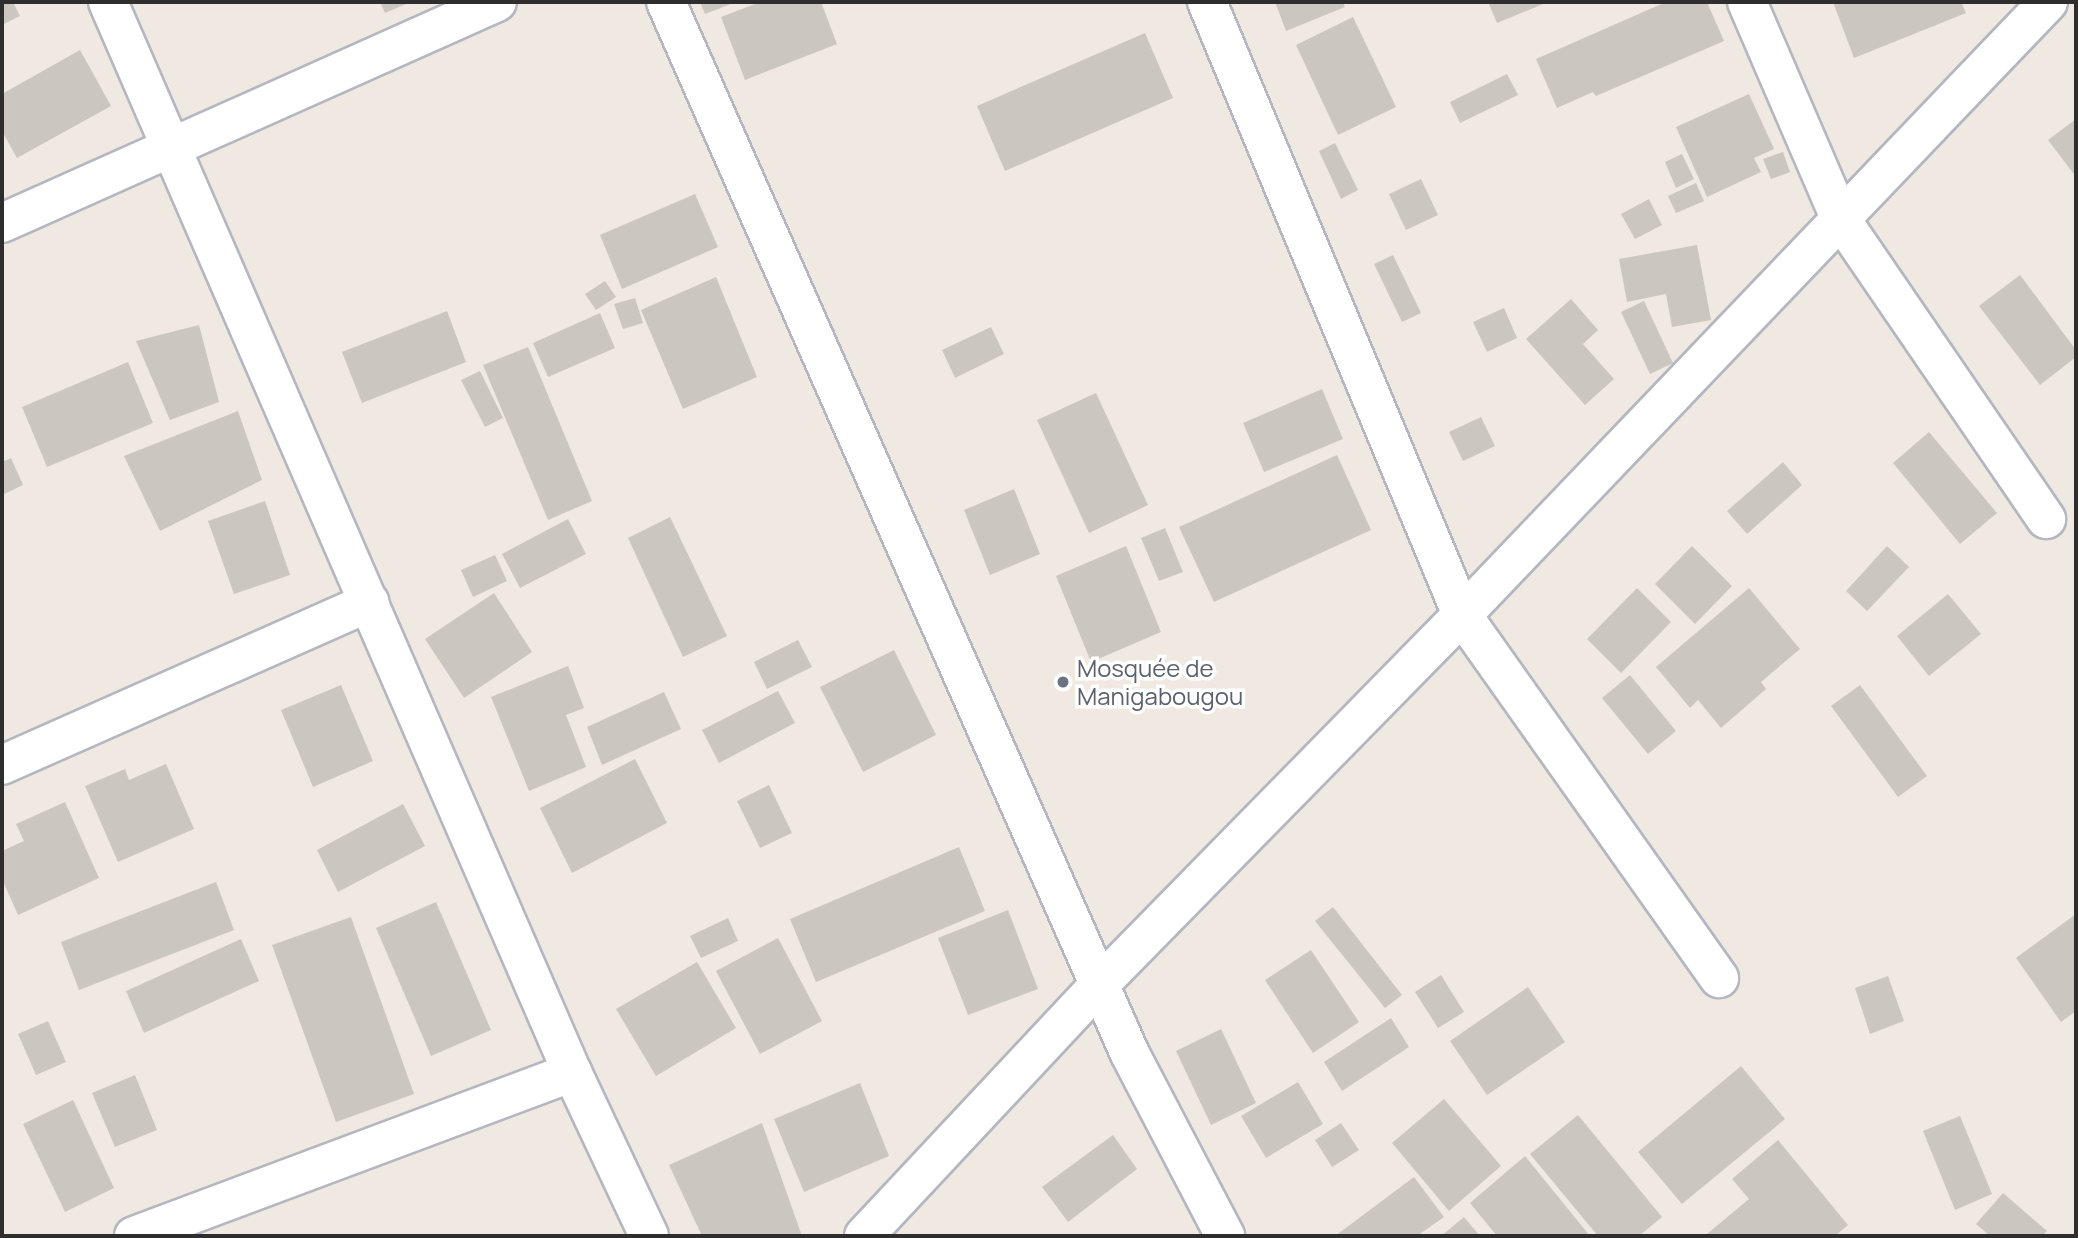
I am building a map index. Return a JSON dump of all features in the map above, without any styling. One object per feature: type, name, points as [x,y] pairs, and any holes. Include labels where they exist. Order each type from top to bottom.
[{"type":"street","points":[[108,2],[572,1072],[649,1236]]},
{"type":"street","points":[[2,223],[497,2]]},
{"type":"street","points":[[666,2],[1101,983],[1129,1052],[1225,1236]]},
{"type":"street","points":[[1208,2],[1462,615],[1719,978]]},
{"type":"street","points":[[1747,2],[1840,218],[2046,519]]},
{"type":"street","points":[[864,1236],[1101,983],[1462,615],[2048,2]]},
{"type":"street","points":[[2,765],[370,602]]},
{"type":"street","points":[[134,1236],[572,1072]]},
{"type":"building","points":[[2,2],[13,2],[20,16],[2,25]]},
{"type":"building","points":[[380,2],[411,2],[385,13]]},
{"type":"building","points":[[700,2],[736,2],[705,14]]},
{"type":"building","points":[[760,2],[821,2],[837,44],[745,80],[721,17]]},
{"type":"building","points":[[1275,2],[1343,2],[1345,7],[1286,31]]},
{"type":"building","points":[[1488,2],[1548,2],[1497,23]]},
{"type":"building","points":[[1666,2],[1707,2],[1724,41],[1596,96],[1593,92],[1557,108],[1536,59]]},
{"type":"building","points":[[1833,2],[1961,2],[1966,13],[1854,58]]},
{"type":"building","points":[[1353,17],[1396,107],[1338,135],[1296,45]]},
{"type":"building","points":[[1145,33],[1173,98],[1005,171],[977,106]]},
{"type":"building","points":[[80,50],[111,106],[17,158],[2,131],[2,94]]},
{"type":"building","points":[[1507,74],[1518,95],[1460,123],[1450,102]]},
{"type":"building","points":[[1749,94],[1774,149],[1754,158],[1761,172],[1707,197],[1676,127]]},
{"type":"building","points":[[2076,119],[2076,177],[2048,140]]},
{"type":"building","points":[[1335,143],[1358,190],[1341,199],[1319,151]]},
{"type":"building","points":[[1783,152],[1790,172],[1771,179],[1763,159]]},
{"type":"building","points":[[1682,154],[1694,179],[1676,188],[1665,162]]},
{"type":"building","points":[[1421,179],[1438,215],[1406,230],[1389,194]]},
{"type":"building","points":[[1696,183],[1704,201],[1676,213],[1668,196]]},
{"type":"building","points":[[695,194],[718,247],[622,289],[600,235]]},
{"type":"building","points":[[1649,199],[1662,225],[1635,239],[1621,214]]},
{"type":"building","points":[[1697,245],[1711,320],[1672,327],[1666,294],[1627,302],[1619,259]]},
{"type":"building","points":[[1393,255],[1421,313],[1402,322],[1374,264]]},
{"type":"building","points":[[2020,275],[2076,350],[2076,357],[2040,385],[1979,306]]},
{"type":"building","points":[[716,277],[757,377],[683,409],[641,310]]},
{"type":"building","points":[[605,281],[616,297],[596,310],[585,294]]},
{"type":"building","points":[[635,298],[643,323],[623,329],[614,304]]},
{"type":"building","points":[[1571,299],[1598,330],[1583,344],[1614,379],[1585,405],[1526,339]]},
{"type":"building","points":[[1644,301],[1673,363],[1650,374],[1621,312]]},
{"type":"building","points":[[1504,308],[1517,338],[1487,352],[1473,322]]},
{"type":"building","points":[[447,311],[466,362],[362,403],[342,352]]},
{"type":"building","points":[[600,313],[615,348],[548,377],[533,343]]},
{"type":"building","points":[[199,325],[219,402],[170,420],[136,341]]},
{"type":"building","points":[[991,327],[1004,354],[955,378],[942,350]]},
{"type":"building","points":[[528,347],[592,501],[548,520],[483,365]]},
{"type":"building","points":[[128,362],[153,423],[47,467],[22,407]]},
{"type":"building","points":[[480,371],[503,418],[485,427],[461,380]]},
{"type":"building","points":[[1322,389],[1343,439],[1264,472],[1243,423]]},
{"type":"building","points":[[1096,393],[1148,505],[1089,533],[1037,420]]},
{"type":"building","points":[[238,411],[262,480],[160,531],[124,456]]},
{"type":"building","points":[[1481,417],[1495,446],[1463,461],[1449,432]]},
{"type":"building","points":[[1929,432],[1997,513],[1960,544],[1893,463]]},
{"type":"building","points":[[1337,455],[1371,530],[1214,602],[1179,527]]},
{"type":"building","points":[[11,458],[23,485],[2,495],[2,462]]},
{"type":"building","points":[[1783,462],[1802,485],[1747,534],[1727,511]]},
{"type":"building","points":[[1014,489],[1040,554],[990,575],[964,510]]},
{"type":"building","points":[[265,501],[290,575],[234,594],[208,521]]},
{"type":"building","points":[[670,517],[727,636],[683,657],[628,538]]},
{"type":"building","points":[[568,519],[586,554],[520,588],[502,554]]},
{"type":"building","points":[[1165,528],[1183,572],[1159,581],[1141,538]]},
{"type":"building","points":[[1126,546],[1161,632],[1091,662],[1056,576]]},
{"type":"building","points":[[1692,546],[1732,586],[1695,624],[1655,584]]},
{"type":"building","points":[[1887,546],[1909,567],[1867,611],[1846,591]]},
{"type":"building","points":[[495,555],[507,581],[473,597],[461,570]]},
{"type":"building","points":[[1637,588],[1671,622],[1621,673],[1587,639]]},
{"type":"building","points":[[1749,588],[1800,649],[1761,682],[1766,689],[1721,728],[1698,700],[1690,708],[1656,667]]},
{"type":"building","points":[[494,593],[532,652],[464,698],[425,639]]},
{"type":"building","points":[[1948,594],[1981,634],[1929,676],[1897,636]]},
{"type":"building","points":[[798,640],[812,667],[767,689],[754,662]]},
{"type":"building","points":[[894,650],[936,735],[863,772],[820,687]]},
{"type":"building","points":[[568,666],[584,708],[566,715],[586,767],[529,791],[491,697]]},
{"type":"building","points":[[1630,675],[1676,731],[1648,754],[1602,698]]},
{"type":"building","points":[[341,685],[373,761],[313,787],[281,710]]},
{"type":"building","points":[[1860,685],[1927,776],[1898,797],[1831,706]]},
{"type":"building","points":[[778,691],[795,723],[719,763],[702,730]]},
{"type":"building","points":[[664,692],[681,729],[602,765],[587,727]]},
{"type":"building","points":[[635,759],[667,823],[572,873],[540,808]]},
{"type":"building","points":[[166,764],[194,829],[118,862],[85,786],[125,769],[129,780]]},
{"type":"building","points":[[769,785],[792,833],[760,848],[737,801]]},
{"type":"building","points":[[65,802],[99,878],[18,915],[2,879],[2,851],[24,841],[16,824]]},
{"type":"building","points":[[403,804],[425,846],[338,892],[317,850]]},
{"type":"building","points":[[959,847],[985,911],[816,982],[790,919]]},
{"type":"building","points":[[216,882],[234,930],[79,990],[61,942]]},
{"type":"building","points":[[436,902],[491,1030],[431,1056],[376,928]]},
{"type":"building","points":[[1333,907],[1402,995],[1385,1008],[1315,921]]},
{"type":"building","points":[[1008,910],[1038,989],[968,1015],[938,938]]},
{"type":"building","points":[[2076,914],[2076,1011],[2061,1022],[2016,958]]},
{"type":"building","points":[[351,917],[414,1094],[336,1122],[272,945]]},
{"type":"building","points":[[728,918],[738,941],[701,958],[690,936]]},
{"type":"building","points":[[778,938],[822,1021],[760,1054],[716,971]]},
{"type":"building","points":[[241,939],[259,981],[144,1033],[126,991]]},
{"type":"building","points":[[1311,950],[1359,1022],[1313,1053],[1265,980]]},
{"type":"building","points":[[697,962],[736,1028],[656,1076],[616,1009]]},
{"type":"building","points":[[1441,975],[1464,1012],[1438,1028],[1415,992]]},
{"type":"building","points":[[1888,976],[1904,1021],[1870,1034],[1855,988]]},
{"type":"building","points":[[1528,987],[1565,1042],[1487,1095],[1450,1041]]},
{"type":"building","points":[[1391,1018],[1409,1047],[1342,1091],[1324,1062]]},
{"type":"building","points":[[48,1021],[66,1062],[36,1075],[18,1034]]},
{"type":"building","points":[[1221,1029],[1256,1103],[1211,1125],[1176,1051]]},
{"type":"building","points":[[1741,1066],[1785,1119],[1682,1204],[1638,1152]]},
{"type":"building","points":[[135,1075],[157,1130],[115,1147],[92,1093]]},
{"type":"building","points":[[1298,1082],[1323,1124],[1266,1158],[1241,1116]]},
{"type":"building","points":[[860,1083],[889,1156],[804,1192],[774,1119]]},
{"type":"building","points":[[1444,1099],[1501,1166],[1449,1211],[1392,1143]]},
{"type":"building","points":[[73,1100],[114,1188],[65,1212],[23,1124]]},
{"type":"building","points":[[1578,1115],[1662,1217],[1639,1236],[1598,1236],[1530,1154]]},
{"type":"building","points":[[1960,1116],[1992,1194],[1955,1210],[1923,1131]]},
{"type":"building","points":[[762,1123],[802,1236],[702,1236],[669,1165]]},
{"type":"building","points":[[1341,1123],[1359,1150],[1332,1167],[1315,1140]]},
{"type":"building","points":[[1113,1135],[1137,1169],[1068,1222],[1042,1187]]},
{"type":"building","points":[[1778,1140],[1848,1225],[1835,1236],[1708,1236],[1707,1234],[1749,1199],[1732,1179]]},
{"type":"building","points":[[1525,1156],[1590,1236],[1497,1236],[1470,1203]]},
{"type":"building","points":[[1414,1177],[1444,1217],[1417,1236],[1335,1236]]},
{"type":"building","points":[[2003,1193],[2047,1231],[2042,1236],[1990,1236],[1976,1224]]},
{"type":"building","points":[[1464,1217],[1480,1236],[1441,1236]]},
{"type":"place","name":"Mosquée de Manigabougou","points":[[1063,682]]}]
